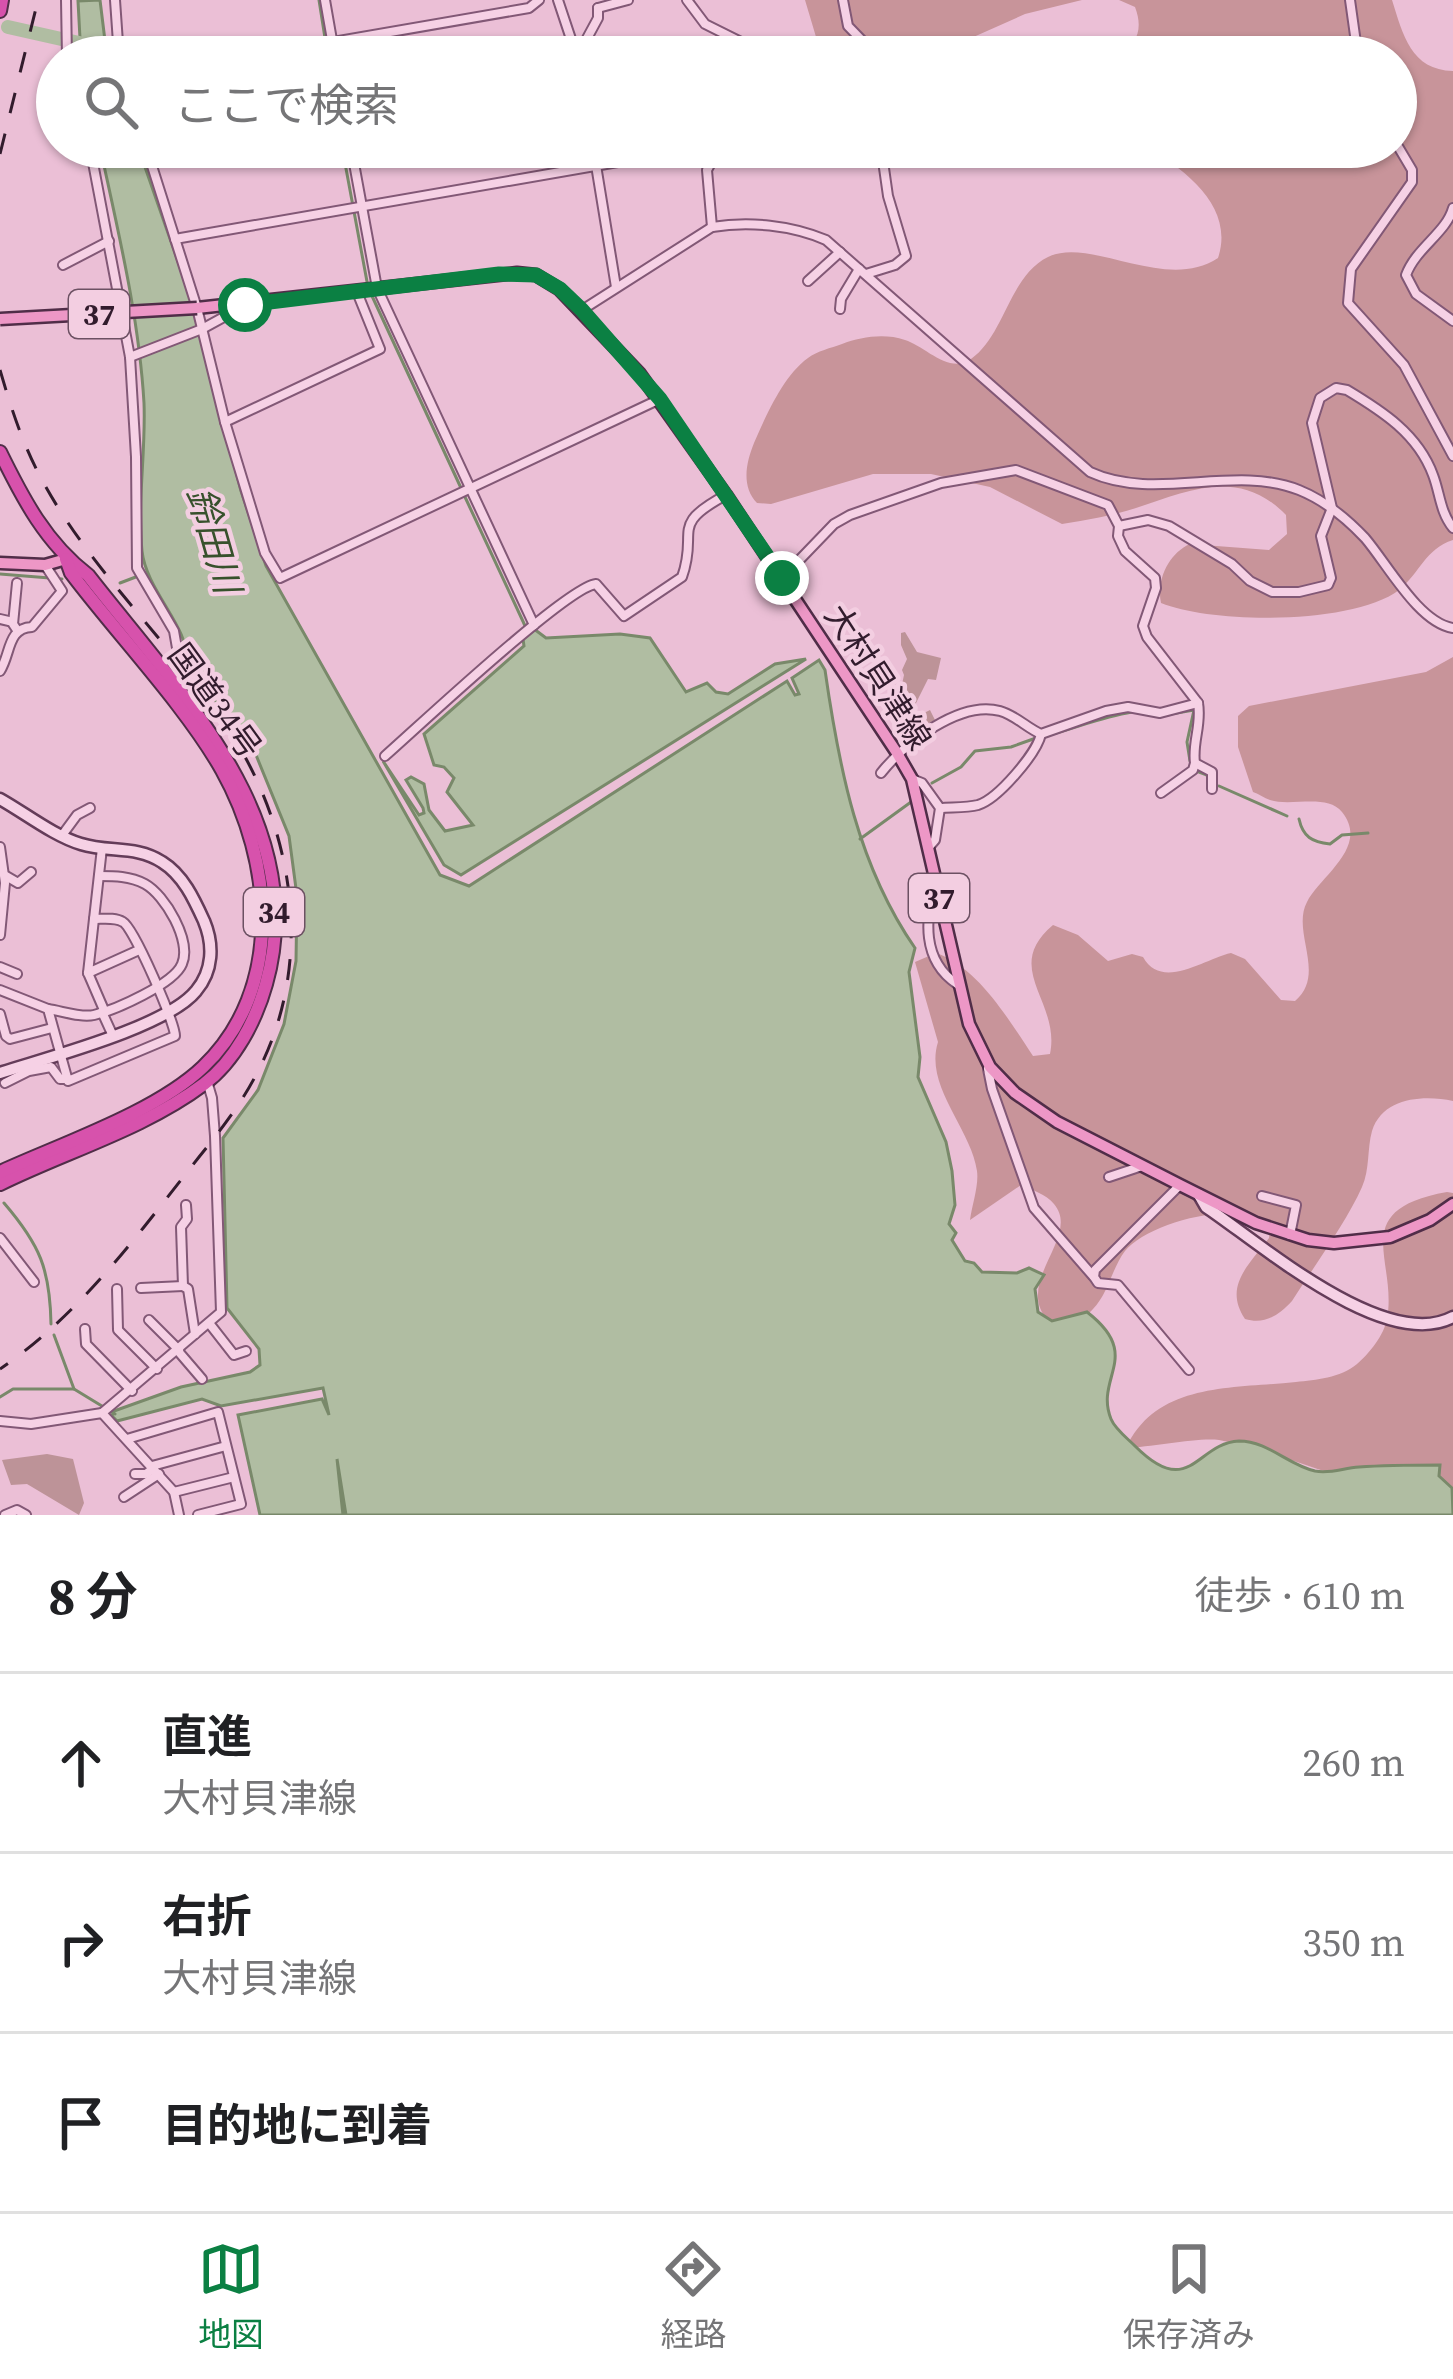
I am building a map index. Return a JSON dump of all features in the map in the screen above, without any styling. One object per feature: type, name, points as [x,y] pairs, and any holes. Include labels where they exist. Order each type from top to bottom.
[{"type":"highway","points":[[0,11],[2,0]]},
{"type":"highway","name":"国道34号","points":[[0,452],[71,574],[220,766],[257,862],[263,931],[254,986],[204,1075],[133,1124],[0,1184]]},
{"type":"highway","name":"国道34号","points":[[0,1172],[204,1075]]},
{"type":"main road","name":"大村貝津線","points":[[0,319],[245,305],[517,273],[536,275],[560,289],[660,399],[912,778],[969,1024],[987,1061],[1032,1108],[1199,1195],[1290,1235],[1334,1243],[1378,1239],[1410,1230],[1453,1204]]},
{"type":"main road","points":[[0,562],[48,569],[66,559]]},
{"type":"street","points":[[66,0],[66,36]]},
{"type":"street","points":[[115,0],[118,36]]},
{"type":"street","points":[[325,0],[328,36]]},
{"type":"street","points":[[368,36],[529,8],[539,0]]},
{"type":"street","points":[[559,0],[571,36]]},
{"type":"street","points":[[588,36],[598,18],[598,8],[590,0]]},
{"type":"street","points":[[598,8],[628,0]]},
{"type":"street","points":[[687,0],[705,24],[728,36]]},
{"type":"street","points":[[843,0],[848,26],[858,36]]},
{"type":"street","points":[[1350,0],[1355,36]]},
{"type":"street","points":[[95,168],[133,355],[138,572],[174,631],[176,648]]},
{"type":"street","points":[[153,168],[265,553],[280,578],[660,399]]},
{"type":"street","points":[[225,422],[380,349],[368,290],[354,168]]},
{"type":"street","points":[[175,239],[579,168]]},
{"type":"street","points":[[596,168],[616,287]]},
{"type":"street","points":[[708,168],[712,227]]},
{"type":"street","points":[[840,309],[841,299],[862,271],[895,265],[906,256],[884,168]]},
{"type":"street","points":[[1411,168],[1412,182],[1351,269],[1348,303],[1404,365],[1453,456]]},
{"type":"street","points":[[1453,208],[1406,275],[1416,294],[1453,321]]},
{"type":"street","points":[[582,310],[712,227],[734,223],[783,228],[826,240],[1090,472],[1108,481],[1136,484],[1268,482],[1299,490],[1332,508],[1362,535],[1430,620],[1453,628]]},
{"type":"street","points":[[63,265],[110,241]]},
{"type":"street","points":[[808,281],[840,252]]},
{"type":"street","points":[[368,290],[533,626]]},
{"type":"street","points":[[133,355],[200,330],[245,305]]},
{"type":"street","points":[[1119,526],[1148,520],[1169,526],[1272,592],[1328,585],[1322,536],[1332,508],[1312,423],[1320,398],[1336,388],[1371,404],[1405,430],[1430,467],[1453,528]]},
{"type":"street","points":[[782,578],[834,524],[892,497],[1016,470],[1078,496],[1100,500],[1119,526],[1125,551],[1155,578],[1143,626],[1147,637],[1198,703],[1196,763],[1161,793]]},
{"type":"street","points":[[385,756],[533,626],[591,583],[624,616],[682,577],[688,523],[703,507],[726,495]]},
{"type":"street","points":[[0,619],[32,627],[62,592],[48,569]]},
{"type":"street","points":[[0,671],[15,626],[17,583]]},
{"type":"street","points":[[920,812],[985,803],[1041,737],[1106,711],[1128,707],[1160,713],[1198,703]]},
{"type":"street","points":[[881,773],[897,753],[950,716],[973,710],[1006,712],[1041,737]]},
{"type":"street","points":[[864,731],[880,727]]},
{"type":"street","points":[[1196,763],[1212,772],[1212,789]]},
{"type":"street","points":[[912,778],[922,783],[939,806],[935,840],[928,848]]},
{"type":"street","points":[[0,799],[82,845],[141,852],[165,863],[185,885],[207,928],[211,952],[196,991],[166,1012],[2,1078]]},
{"type":"street","points":[[63,834],[77,815],[90,808]]},
{"type":"street","points":[[102,846],[88,973],[113,1036]]},
{"type":"street","points":[[0,848],[5,876],[0,935]]},
{"type":"street","points":[[5,876],[18,884],[31,872]]},
{"type":"street","points":[[0,991],[48,1009],[91,1016],[156,988],[178,971],[185,954],[164,903],[148,885],[120,876],[99,876]]},
{"type":"street","points":[[934,880],[929,945],[937,964],[957,984]]},
{"type":"street","points":[[2,1078],[51,1066],[60,1079],[67,1079],[98,1071],[175,1036],[124,922],[94,919]]},
{"type":"street","points":[[88,973],[140,950]]},
{"type":"street","points":[[0,967],[17,974]]},
{"type":"street","points":[[48,1009],[67,1079]]},
{"type":"street","points":[[0,1014],[10,1039],[52,1028]]},
{"type":"street","points":[[987,1061],[992,1089],[1034,1208],[1098,1283],[1118,1286],[1190,1370]]},
{"type":"street","points":[[0,1421],[32,1424],[106,1411],[221,1312],[215,1136],[204,1075]]},
{"type":"street","points":[[1109,1177],[1145,1166]]},
{"type":"street","points":[[1094,1277],[1095,1270],[1180,1185]]},
{"type":"street","points":[[1199,1195],[1206,1207],[1359,1310],[1427,1326],[1453,1317]]},
{"type":"street","points":[[1262,1196],[1297,1205],[1290,1235]]},
{"type":"street","points":[[183,1286],[181,1227],[187,1219],[186,1205]]},
{"type":"street","points":[[0,1238],[34,1282]]},
{"type":"street","points":[[117,1288],[118,1330],[157,1369]]},
{"type":"street","points":[[141,1288],[188,1289],[195,1335]]},
{"type":"street","points":[[149,1320],[202,1379]]},
{"type":"street","points":[[209,1323],[234,1355],[246,1351]]},
{"type":"street","points":[[85,1329],[86,1344],[132,1391]]},
{"type":"street","points":[[106,1411],[174,1492],[179,1515]]},
{"type":"street","points":[[127,1439],[218,1412],[241,1504],[198,1515]]},
{"type":"street","points":[[135,1474],[226,1446]]},
{"type":"street","points":[[124,1497],[155,1469]]},
{"type":"street","points":[[174,1492],[234,1477]]},
{"type":"street","points":[[4,1515],[17,1510],[26,1515]]},
{"type":"shaded area","points":[[805,0],[1082,0],[1025,14],[976,36],[816,36]]},
{"type":"shaded area","points":[[1119,0],[1392,0],[1404,36],[1136,36],[1135,7]]},
{"type":"shaded area","points":[[1417,56],[1427,64],[1453,71],[1453,540],[1436,549],[1399,590],[1350,610],[1282,618],[1214,615],[1161,603],[1166,568],[1190,544],[1269,550],[1287,534],[1286,515],[1268,500],[1232,487],[1195,490],[1062,524],[990,487],[931,474],[873,474],[771,504],[757,503],[746,474],[754,443],[783,386],[816,353],[857,339],[889,337],[913,343],[946,362],[963,363],[982,349],[1024,278],[1048,257],[1085,253],[1175,270],[1218,258],[1220,222],[1178,168],[1417,168]]},
{"type":"shaded area","points":[[905,632],[917,652],[941,658],[936,680],[928,679],[912,711],[914,718],[930,710],[935,720],[918,728],[920,736],[903,744],[893,726],[907,659],[901,645]]},
{"type":"shaded area","points":[[1453,657],[1453,1101],[1406,1101],[1377,1120],[1365,1180],[1356,1200],[1292,1301],[1271,1318],[1245,1319],[1237,1296],[1241,1276],[1270,1230],[1241,1214],[1221,1214],[1175,1222],[1137,1240],[1125,1251],[1089,1313],[1049,1322],[1038,1291],[1060,1231],[1060,1217],[1051,1201],[1021,1185],[970,1220],[977,1171],[937,1075],[938,1042],[915,962],[936,953],[966,970],[991,996],[1033,1056],[1050,1054],[1048,1018],[1032,971],[1032,956],[1053,925],[1078,935],[1108,961],[1132,954],[1161,972],[1184,970],[1231,953],[1245,959],[1281,1000],[1295,1001],[1308,978],[1303,914],[1313,892],[1347,849],[1349,825],[1342,812],[1327,803],[1279,802],[1253,792],[1238,747],[1238,716],[1249,706],[1426,672]]},
{"type":"shaded area","points":[[1453,1193],[1453,1488],[1423,1491],[1365,1483],[1219,1440],[1126,1448],[1157,1411],[1177,1400],[1222,1389],[1320,1379],[1357,1364],[1375,1344],[1387,1319],[1383,1240],[1387,1225],[1397,1211],[1416,1200]]},
{"type":"shaded area","points":[[47,1454],[73,1459],[84,1503],[79,1515],[27,1484],[11,1485],[2,1460]]},
{"type":"water","points":[[100,0],[104,36],[80,36],[78,1]]},
{"type":"water","name":"鈴田川","points":[[104,168],[145,168],[191,299],[241,491],[266,566],[440,875],[469,886],[787,681],[795,695],[799,694],[792,678],[819,660],[865,850],[895,917],[915,948],[909,972],[920,1057],[918,1077],[946,1142],[955,1205],[949,1224],[965,1261],[982,1272],[1017,1273],[1029,1268],[1044,1275],[1035,1289],[1038,1312],[1052,1321],[1087,1312],[1104,1328],[1115,1354],[1107,1404],[1111,1419],[1153,1462],[1181,1469],[1224,1444],[1239,1441],[1321,1472],[1440,1465],[1439,1476],[1452,1488],[1453,1515],[346,1515],[337,1459],[343,1515],[260,1515],[238,1415],[322,1399],[329,1415],[323,1388],[221,1406],[202,1399],[117,1421],[114,1411],[181,1387],[250,1372],[260,1365],[259,1349],[227,1308],[223,1138],[258,1090],[284,1024],[296,961],[297,896],[289,836],[256,755],[185,660],[182,636],[145,566],[141,371]]},
{"type":"water","points":[[534,629],[546,638],[620,634],[650,638],[686,692],[707,683],[716,692],[728,694],[775,664],[806,659],[461,875],[444,865],[383,761],[419,815],[423,808],[406,780],[411,777],[424,784],[429,810],[445,831],[473,825],[447,792],[454,778],[444,767],[434,765],[424,734],[524,646],[523,639]]},
{"type":"waterway","points":[[319,0],[325,36]]},
{"type":"waterway","points":[[8,27],[48,36]]},
{"type":"waterway","points":[[346,168],[368,287]]},
{"type":"waterway","points":[[372,296],[461,488]]},
{"type":"waterway","points":[[465,497],[527,630]]},
{"type":"waterway","points":[[0,574],[62,579]]},
{"type":"waterway","points":[[120,583],[141,575]]},
{"type":"waterway","points":[[1165,715],[1194,710],[1187,742],[1190,761]]},
{"type":"waterway","points":[[1045,736],[1132,712]]},
{"type":"waterway","points":[[932,783],[961,767],[975,751],[1036,738]]},
{"type":"waterway","points":[[1199,772],[1209,782]]},
{"type":"waterway","points":[[1219,786],[1287,816]]},
{"type":"waterway","points":[[860,839],[911,802]]},
{"type":"waterway","points":[[1299,819],[1306,834],[1324,843],[1342,835],[1368,833]]},
{"type":"waterway","points":[[4,1203],[41,1259],[51,1324]]},
{"type":"waterway","points":[[54,1335],[74,1389]]},
{"type":"waterway","points":[[0,1397],[13,1389],[74,1389],[115,1414]]},
{"type":"railway","points":[[0,154],[38,0]]},
{"type":"railway","points":[[0,370],[29,453],[61,513],[201,690],[247,761],[281,848],[291,940],[287,986],[275,1031],[237,1107],[83,1298],[0,1369]]},
{"type":"route","points":[[245,305],[499,274],[536,275],[560,289],[640,374],[782,578]]}]
